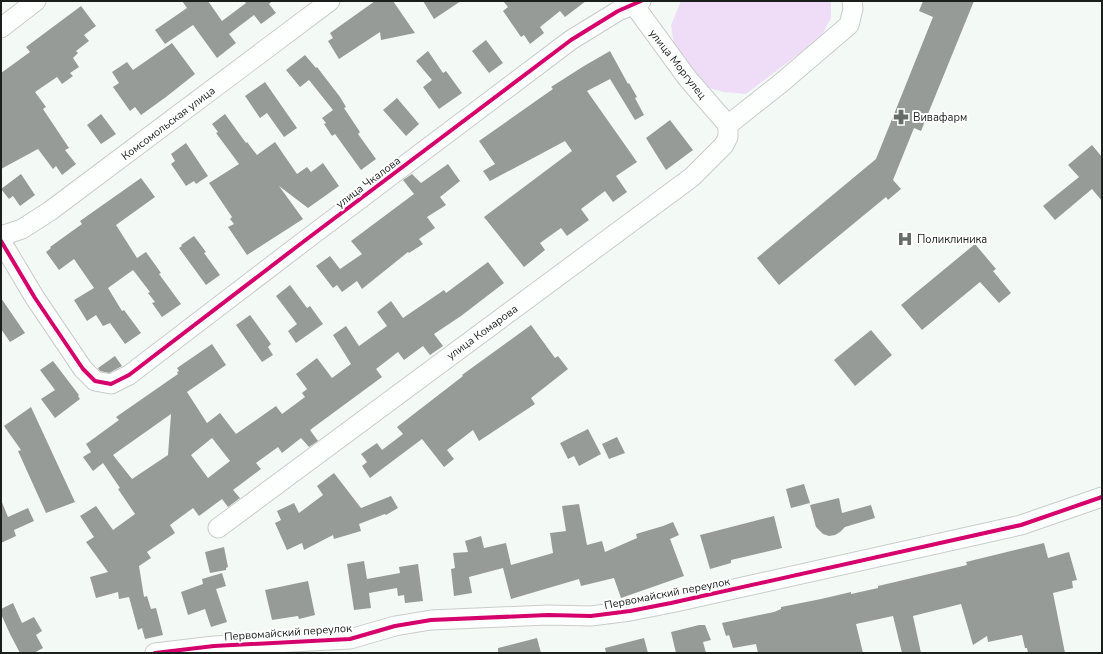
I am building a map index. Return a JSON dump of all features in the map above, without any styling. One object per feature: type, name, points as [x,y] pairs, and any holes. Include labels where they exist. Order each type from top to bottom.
[{"type":"street","points":[[1,28],[36,1]]},
{"type":"street","name":"Комсомольская улица","points":[[1,236],[22,229],[50,211],[330,1]]},
{"type":"street","points":[[728,125],[781,83],[849,25],[853,9],[852,1]]},
{"type":"street","name":"улица Моргулец","points":[[635,2],[688,79],[728,125]]},
{"type":"street","name":"улица Чкалова","points":[[1,241],[35,298],[83,369],[95,381],[111,384],[128,375],[571,40],[635,2]]},
{"type":"street","name":"улица Комарова","points":[[218,528],[692,177],[724,145],[728,137],[728,125]]},
{"type":"street","name":"Первомайский переулок","points":[[154,653],[214,646],[350,639],[395,626],[431,620],[591,616],[630,611],[678,602],[1021,525],[1102,497]]},
{"type":"shaded area","points":[[681,1],[831,1],[831,18],[822,35],[746,94],[723,92],[703,86],[675,52],[671,25]]},
{"type":"building","points":[[182,1],[208,1],[222,21],[246,3],[244,1],[272,1],[269,4],[276,13],[261,24],[254,15],[229,34],[236,43],[217,58],[193,25],[165,44],[155,30],[187,8]]},
{"type":"building","points":[[375,1],[393,1],[415,33],[381,40],[380,32],[339,59],[328,41],[333,38],[330,33]]},
{"type":"building","points":[[423,1],[461,1],[434,19]]},
{"type":"building","points":[[503,1],[586,1],[565,17],[560,11],[540,27],[544,33],[530,44],[524,35],[521,37],[503,11],[508,7]]},
{"type":"building","points":[[923,1],[974,1],[921,131],[914,128],[893,180],[901,189],[888,200],[886,197],[779,285],[757,258],[876,159],[933,17],[919,11]]},
{"type":"building","points":[[81,6],[96,26],[84,35],[89,41],[76,51],[78,53],[73,58],[79,67],[70,73],[73,76],[62,84],[57,77],[35,92],[46,107],[43,109],[69,148],[65,150],[76,164],[62,175],[56,166],[53,169],[38,149],[1,169],[1,73],[30,52],[26,47]]},
{"type":"building","points":[[486,40],[503,63],[489,73],[472,51]]},
{"type":"building","points":[[172,43],[195,74],[141,115],[135,107],[130,111],[113,87],[119,83],[112,72],[127,62],[133,70]]},
{"type":"building","points":[[428,51],[443,73],[446,71],[462,93],[439,109],[423,87],[432,80],[416,61]]},
{"type":"building","points":[[610,51],[637,97],[635,98],[644,115],[635,120],[610,79],[587,91],[637,162],[616,176],[627,192],[613,202],[605,191],[581,209],[589,220],[567,236],[561,228],[540,243],[545,250],[524,267],[484,217],[572,151],[565,141],[490,181],[483,171],[495,164],[479,141],[553,89],[551,87]]},
{"type":"building","points":[[305,55],[316,68],[317,67],[340,97],[346,107],[344,108],[360,132],[358,134],[376,159],[361,170],[335,134],[332,136],[324,124],[326,123],[322,118],[333,110],[309,80],[300,87],[286,70]]},
{"type":"building","points":[[265,82],[297,128],[284,137],[267,113],[260,118],[245,96]]},
{"type":"building","points":[[397,98],[419,124],[406,136],[383,110]]},
{"type":"building","points":[[101,114],[116,134],[101,144],[87,125]]},
{"type":"building","points":[[225,114],[246,143],[247,142],[257,155],[275,142],[297,174],[307,167],[311,172],[323,163],[339,186],[308,208],[279,186],[303,219],[247,255],[228,227],[234,224],[230,219],[232,217],[209,183],[239,164],[216,133],[218,132],[212,124]]},
{"type":"building","points":[[670,120],[693,150],[666,170],[646,138]]},
{"type":"building","points":[[186,143],[208,176],[196,184],[194,181],[186,186],[171,164],[175,161],[171,154]]},
{"type":"building","points":[[1092,145],[1102,157],[1102,201],[1092,189],[1055,220],[1043,206],[1079,177],[1068,165]]},
{"type":"building","points":[[448,164],[460,181],[440,197],[446,205],[427,217],[435,228],[419,239],[423,244],[409,253],[408,252],[362,289],[357,281],[342,292],[337,285],[333,288],[316,266],[330,256],[340,269],[362,254],[351,241],[414,194],[403,180],[412,174],[421,183]]},
{"type":"building","points":[[21,174],[35,195],[20,206],[13,196],[9,199],[1,189]]},
{"type":"building","points":[[141,178],[155,197],[116,225],[137,258],[146,252],[161,273],[159,274],[181,304],[162,317],[152,303],[155,302],[148,293],[150,292],[133,270],[108,288],[122,311],[124,310],[141,333],[125,344],[110,323],[103,326],[96,315],[87,321],[74,300],[94,288],[74,259],[59,270],[46,252],[51,248],[50,247],[82,224],[80,221]]},
{"type":"building","points":[[194,236],[220,275],[206,285],[179,248]]},
{"type":"building","points":[[975,244],[996,269],[993,271],[1011,293],[999,303],[980,282],[922,330],[901,305]]},
{"type":"building","points":[[488,262],[504,283],[461,316],[434,334],[443,346],[430,355],[423,346],[404,360],[398,352],[376,369],[382,377],[310,430],[318,441],[309,447],[301,438],[282,453],[278,447],[256,463],[261,469],[233,490],[240,498],[228,507],[222,499],[199,516],[193,508],[170,525],[175,533],[147,552],[151,558],[139,566],[144,597],[147,596],[151,609],[156,608],[163,635],[145,639],[142,628],[138,630],[129,597],[119,599],[118,592],[96,598],[90,577],[108,572],[86,542],[94,537],[80,516],[96,506],[113,530],[135,514],[103,463],[93,471],[83,457],[91,452],[86,444],[119,420],[116,417],[178,374],[177,372],[179,371],[177,368],[212,344],[226,365],[187,392],[207,423],[220,413],[236,434],[276,406],[282,414],[305,397],[302,393],[307,389],[296,374],[317,358],[332,378],[351,364],[333,335],[346,326],[359,346],[387,326],[377,312],[391,301],[403,318],[444,290],[446,293]],"holes":[[[171,414],[168,455],[132,479],[113,455]],[[212,438],[230,461],[208,478],[191,455]]]},
{"type":"building","points":[[290,285],[307,308],[310,306],[323,324],[296,343],[288,331],[297,324],[276,296]]},
{"type":"building","points":[[1,298],[25,333],[10,342],[1,329]]},
{"type":"building","points":[[250,315],[271,344],[268,347],[273,355],[262,362],[236,325]]},
{"type":"building","points":[[531,325],[555,358],[558,356],[568,369],[531,398],[535,404],[479,441],[473,430],[447,450],[454,459],[444,467],[422,439],[370,478],[362,466],[367,462],[361,454],[377,443],[382,450],[403,434],[397,427],[463,376],[462,375]]},
{"type":"building","points":[[871,330],[892,355],[855,386],[834,360]]},
{"type":"building","points":[[115,356],[122,366],[109,373],[100,371],[98,368]]},
{"type":"building","points":[[53,361],[79,395],[78,396],[80,399],[55,418],[41,399],[55,390],[40,370]]},
{"type":"building","points":[[31,407],[75,502],[46,513],[18,451],[21,450],[4,426]]},
{"type":"building","points":[[588,429],[601,454],[579,466],[574,456],[568,459],[560,443]]},
{"type":"building","points":[[617,437],[625,453],[609,459],[602,444]]},
{"type":"building","points":[[334,473],[361,508],[391,496],[398,508],[386,515],[385,514],[359,524],[361,531],[334,539],[333,535],[304,550],[302,543],[287,550],[275,523],[281,520],[277,511],[294,503],[299,513],[323,495],[317,486]]},
{"type":"building","points":[[804,484],[810,503],[791,508],[786,489]]},
{"type":"building","points":[[839,498],[842,513],[871,505],[875,518],[845,527],[835,535],[829,536],[823,534],[816,527],[810,505]]},
{"type":"building","points":[[1,500],[8,517],[28,508],[34,521],[14,530],[16,536],[1,543]]},
{"type":"building","points":[[579,504],[587,545],[602,541],[605,552],[637,538],[636,534],[673,522],[679,535],[670,539],[684,576],[621,598],[614,578],[581,586],[579,579],[511,599],[503,568],[469,577],[472,593],[454,596],[451,569],[455,568],[453,553],[468,552],[465,541],[481,536],[484,548],[506,543],[511,565],[553,553],[550,533],[566,531],[562,506]]},
{"type":"building","points":[[774,516],[782,548],[731,560],[731,563],[710,569],[700,535]]},
{"type":"building","points":[[1044,543],[1048,558],[1069,552],[1077,580],[1072,581],[1073,588],[1053,593],[1065,653],[1028,653],[1027,648],[1025,648],[1022,635],[988,642],[987,636],[973,645],[961,604],[913,616],[921,653],[902,653],[893,616],[856,624],[863,653],[758,653],[756,644],[733,648],[729,635],[726,636],[722,623],[774,612],[781,609],[781,607],[851,592],[851,594],[878,588],[878,586],[967,565],[966,562]]},
{"type":"building","points":[[224,547],[228,567],[226,570],[210,573],[205,552]]},
{"type":"building","points":[[364,561],[367,579],[400,573],[399,567],[418,564],[423,601],[405,603],[404,595],[398,596],[397,588],[369,593],[371,608],[354,610],[347,564]]},
{"type":"building","points":[[222,573],[226,586],[216,589],[227,622],[211,627],[205,609],[188,615],[181,592],[203,584],[202,579]]},
{"type":"building","points":[[308,581],[315,615],[299,619],[298,616],[272,620],[265,590]]},
{"type":"building","points":[[13,603],[22,623],[34,617],[42,631],[36,635],[43,648],[34,653],[20,653],[1,614],[1,609]]},
{"type":"building","points":[[699,625],[705,625],[711,640],[703,642],[706,653],[676,653],[671,632]]},
{"type":"building","points":[[537,638],[541,653],[498,653],[498,648]]},
{"type":"building","points":[[644,638],[648,653],[606,653],[605,648]]},
{"type":"cycle path","points":[[1,241],[35,298],[83,369],[95,381],[111,384],[129,375],[571,40],[618,11],[641,1]]},
{"type":"cycle path","points":[[155,653],[214,646],[350,639],[395,626],[431,620],[548,615],[591,616],[630,611],[1021,525],[1102,497]]},
{"type":"place","name":"Вивафарм","points":[[901,117]]},
{"type":"place","name":"Поликлиника","points":[[905,239]]}]
